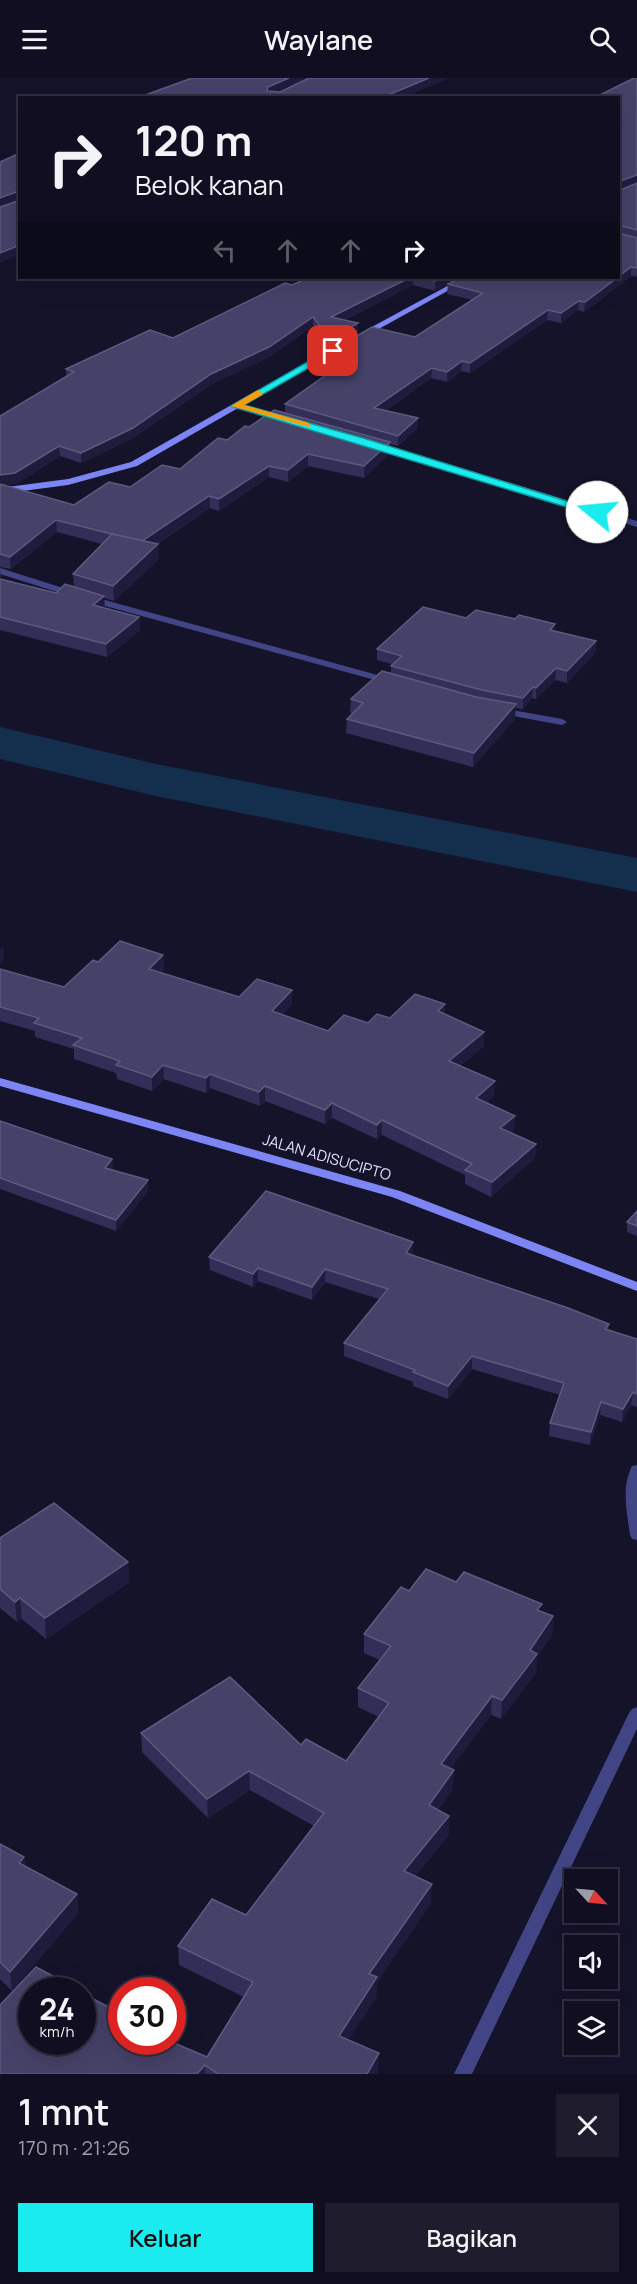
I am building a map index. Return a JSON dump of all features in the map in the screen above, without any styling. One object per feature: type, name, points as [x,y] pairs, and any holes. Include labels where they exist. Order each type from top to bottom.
[{"type":"main road","points":[[359,337],[465,279]]},
{"type":"main road","points":[[0,491],[62,484],[105,474],[142,460],[349,342]]},
{"type":"main road","name":"JALAN ADISUCIPTO","points":[[0,1082],[396,1194],[637,1287]]},
{"type":"street","points":[[236,406],[292,422]]},
{"type":"street","points":[[360,440],[637,524]]},
{"type":"street","points":[[0,571],[109,605],[403,685]]},
{"type":"street","points":[[492,709],[562,722]]},
{"type":"street","points":[[637,1470],[632,1487],[637,1535]]},
{"type":"street","points":[[464,2074],[637,1713]]},
{"type":"building","points":[[192,78],[289,78],[268,87],[267,91],[280,92],[309,78],[429,78],[386,96],[142,96]]},
{"type":"building","points":[[637,78],[637,175],[620,181],[620,96],[598,96]]},
{"type":"building","points":[[18,154],[18,192],[0,198],[0,162]]},
{"type":"building","points":[[637,183],[637,230],[620,226],[620,190]]},
{"type":"building","points":[[18,201],[18,246],[0,253],[0,207]]},
{"type":"building","points":[[620,234],[637,238],[637,268],[631,267],[620,275]]},
{"type":"building","points":[[306,279],[407,279],[331,317],[358,323],[330,339],[313,317],[269,347],[211,374],[133,428],[81,453],[59,446],[15,473],[0,475],[0,416],[74,372],[66,369],[150,330],[173,338],[285,283],[292,285]]},
{"type":"building","points":[[458,279],[616,279],[585,302],[579,301],[561,313],[548,310],[470,363],[462,361],[447,372],[432,368],[374,408],[418,418],[398,436],[285,404],[344,362],[321,357],[372,327],[415,337],[483,293],[448,284]]},
{"type":"building","points":[[274,410],[390,442],[364,466],[308,454],[288,470],[269,466],[219,499],[209,496],[142,541],[56,520],[10,557],[0,554],[0,484],[74,505],[109,482],[130,487],[162,465],[180,469],[218,438],[227,440],[245,426],[249,427]]},
{"type":"building","points":[[112,534],[158,544],[113,586],[73,574]]},
{"type":"building","points":[[0,579],[56,593],[65,584],[104,596],[93,605],[139,617],[106,644],[0,617]]},
{"type":"building","points":[[423,607],[466,618],[476,610],[515,619],[519,615],[555,624],[550,630],[596,641],[567,671],[556,668],[523,698],[482,690],[391,666],[402,656],[377,649]]},
{"type":"building","points":[[382,671],[476,697],[516,704],[474,753],[347,719],[363,703],[351,699]]},
{"type":"building","points":[[120,941],[163,955],[149,969],[239,997],[257,979],[292,990],[272,1011],[328,1031],[344,1015],[368,1023],[377,1014],[390,1018],[415,994],[445,1004],[438,1011],[484,1032],[449,1061],[495,1081],[476,1098],[515,1116],[500,1128],[536,1144],[492,1182],[465,1170],[472,1164],[382,1120],[377,1125],[332,1103],[325,1110],[265,1086],[259,1092],[210,1074],[206,1078],[163,1065],[152,1077],[116,1065],[120,1061],[73,1045],[82,1038],[34,1023],[39,1018],[0,1007],[0,969],[64,987],[93,960],[98,962]]},
{"type":"building","points":[[0,1121],[112,1159],[105,1168],[148,1180],[116,1220],[0,1178]]},
{"type":"building","points":[[266,1191],[413,1242],[406,1253],[568,1308],[609,1324],[605,1329],[637,1339],[637,1394],[633,1392],[623,1409],[601,1402],[591,1432],[550,1423],[564,1383],[472,1356],[448,1386],[413,1372],[415,1370],[344,1343],[388,1289],[325,1269],[312,1287],[258,1268],[253,1274],[209,1257]]},
{"type":"building","points":[[637,1211],[637,1226],[627,1222]]},
{"type":"building","points":[[54,1503],[128,1562],[45,1618],[20,1598],[15,1602],[0,1589],[0,1538]]},
{"type":"building","points":[[426,1569],[456,1582],[464,1572],[542,1604],[537,1610],[553,1616],[530,1650],[537,1654],[502,1700],[492,1696],[441,1764],[454,1770],[429,1805],[449,1816],[404,1871],[432,1884],[369,1974],[377,1977],[339,2036],[379,2053],[367,2074],[218,2074],[205,2065],[197,2074],[0,2074],[0,2005],[18,1986],[18,2055],[96,2055],[96,2000],[108,2007],[108,2055],[186,2055],[186,2048],[207,2057],[253,1982],[178,1946],[212,1899],[246,1915],[324,1813],[249,1771],[207,1799],[141,1733],[230,1677],[301,1745],[306,1739],[346,1761],[389,1703],[358,1688],[391,1646],[364,1634],[401,1587],[409,1591]]},
{"type":"building","points":[[0,1844],[24,1857],[19,1863],[77,1894],[10,1972],[0,1962]]},
{"type":"building","points":[[36,1967],[55,1977],[27,1977]]},
{"type":"waterway","points":[[0,743],[156,780],[637,875]]},
{"type":"slow traffic","points":[[258,393],[236,406],[305,425]]},
{"type":"route","points":[[333,351],[236,406],[360,440],[597,512]]}]
